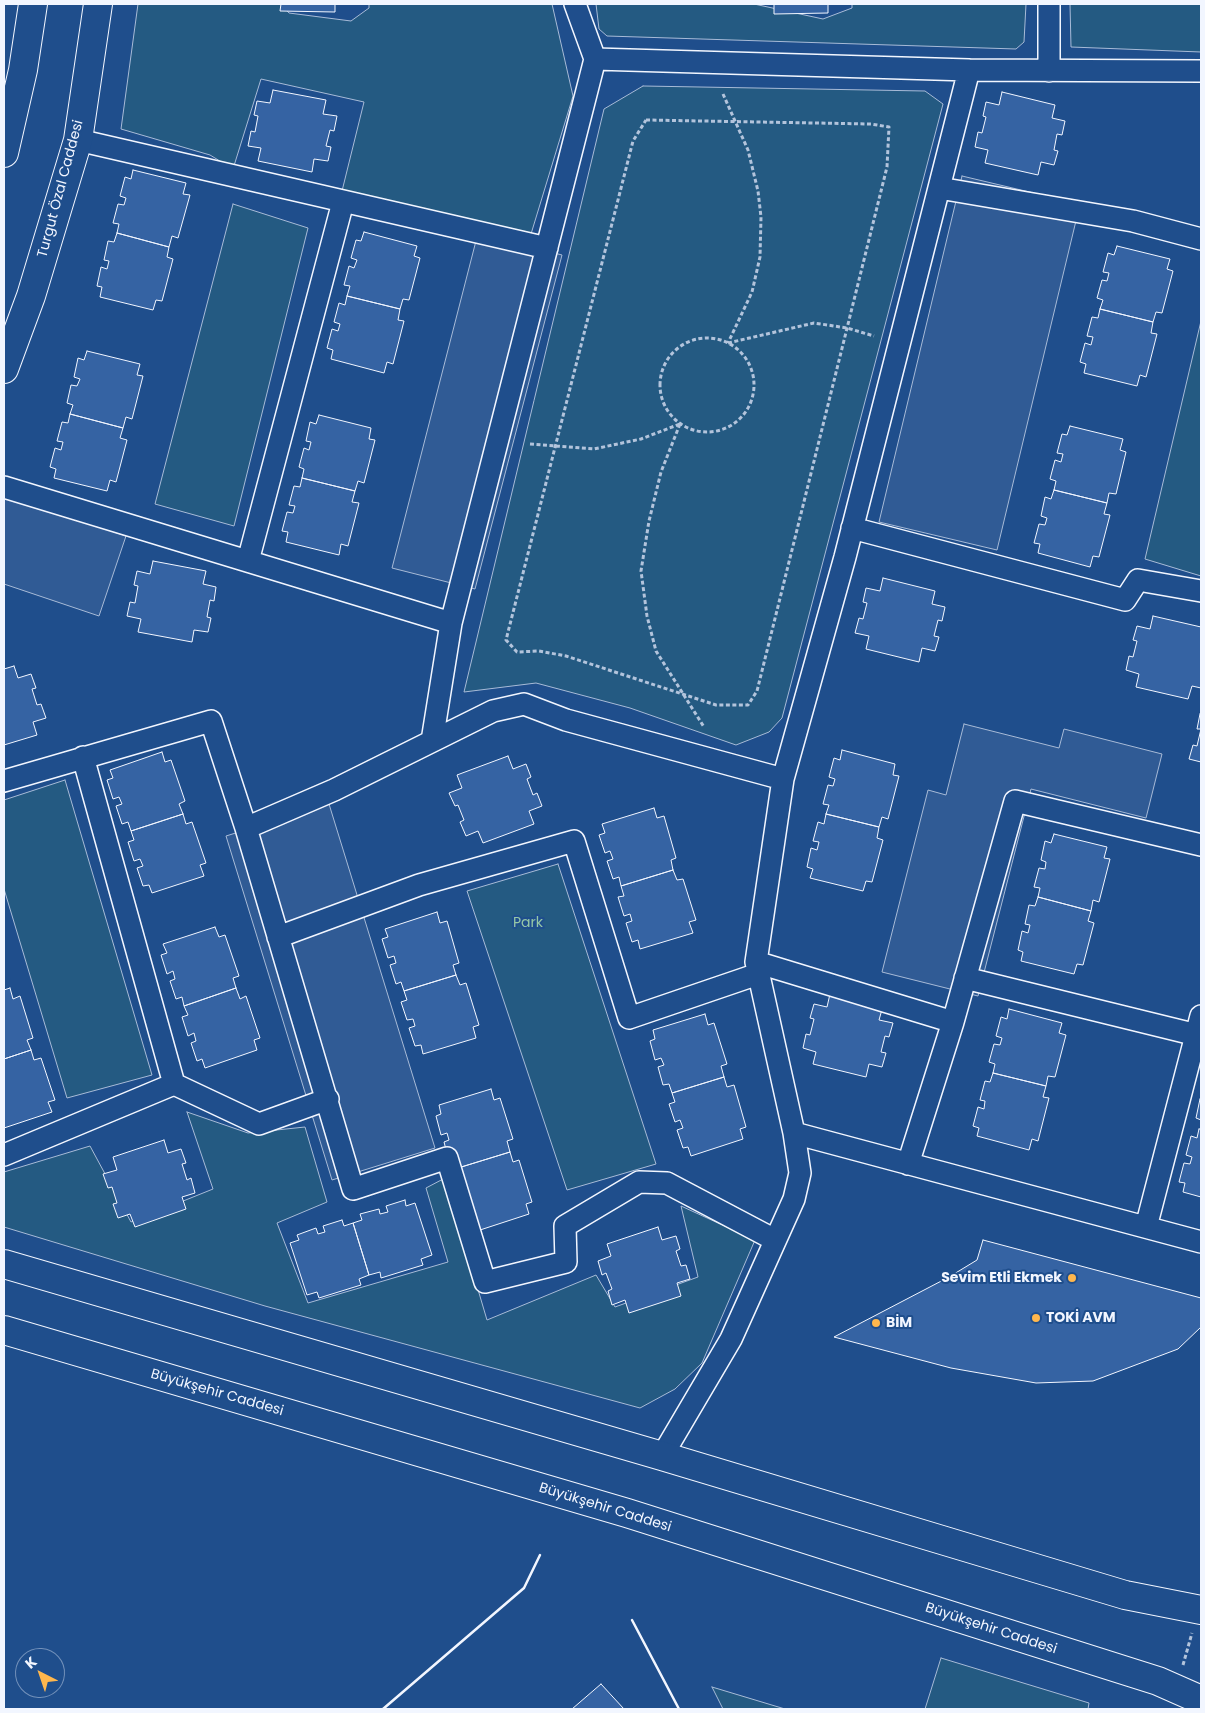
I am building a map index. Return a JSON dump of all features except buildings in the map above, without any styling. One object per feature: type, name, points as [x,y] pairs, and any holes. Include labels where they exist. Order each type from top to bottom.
[{"type":"main road","points":[[4,154],[21,78],[34,4]]},
{"type":"main road","name":"Turgut Özal Caddesi","points":[[4,369],[31,296],[78,140],[98,4]]},
{"type":"main road","points":[[4,1264],[662,1456],[1125,1595],[1200,1610]]},
{"type":"main road","name":"Büyükşehir Caddesi","points":[[4,1330],[627,1514],[1158,1681],[1201,1700]]},
{"type":"street","points":[[432,741],[451,623],[594,59],[575,4]]},
{"type":"street","points":[[1049,4],[1049,71]]},
{"type":"street","points":[[594,59],[969,70],[1201,72]]},
{"type":"street","points":[[662,1456],[731,1340],[794,1199],[800,1173],[794,1134],[757,968],[783,778],[852,528],[969,70]]},
{"type":"street","points":[[78,140],[547,248]]},
{"type":"street","points":[[940,188],[1134,221],[1201,239]]},
{"type":"street","points":[[248,561],[343,202]]},
{"type":"street","points":[[4,487],[451,623]]},
{"type":"street","points":[[852,528],[1125,600],[1138,580],[1201,591]]},
{"type":"street","points":[[246,828],[334,790],[493,711],[524,704],[566,720],[783,778]]},
{"type":"street","points":[[4,782],[83,757],[211,721],[246,828],[328,1099],[353,1189],[447,1158],[485,1282],[566,1262],[565,1226],[639,1182],[666,1183],[775,1240]]},
{"type":"street","points":[[83,757],[174,1084]]},
{"type":"street","points":[[908,1164],[953,1022],[1015,801],[1201,845]]},
{"type":"street","points":[[278,937],[419,885],[574,841],[629,1018],[757,968],[953,1022]]},
{"type":"street","points":[[965,978],[1199,1029],[1146,1227]]},
{"type":"street","points":[[4,1155],[174,1084],[259,1124],[328,1099]]},
{"type":"street","points":[[794,1134],[1201,1242]]},
{"type":"path","points":[[724,94],[738,122],[748,150],[758,191],[761,217],[760,257],[752,292],[728,343]]},
{"type":"path","points":[[646,120],[738,122],[871,124],[889,127],[887,167],[757,691],[748,705],[716,704],[566,656],[539,652],[517,652],[506,640],[633,141],[646,120]]},
{"type":"path","points":[[728,343],[814,323],[847,328],[874,336]]},
{"type":"path","points":[[713,338],[728,343],[740,351],[749,363],[754,378],[753,393],[748,407],[738,419],[726,428],[710,431],[695,430],[680,424],[669,413],[662,398],[660,382],[663,367],[672,353],[691,341],[713,338]]},
{"type":"path","points":[[530,444],[555,448],[594,449],[641,438],[680,424]]},
{"type":"path","points":[[680,424],[661,472],[648,522],[641,571],[647,616],[656,651],[704,727]]},
{"type":"path","points":[[1176,1689],[1200,1610]]},
{"type":"green space","points":[[138,4],[281,4],[289,13],[351,21],[369,8],[369,4],[552,4],[573,96],[531,234],[342,191],[364,102],[261,79],[233,169],[210,155],[121,129]]},
{"type":"green space","points":[[596,4],[754,4],[823,19],[852,8],[852,4],[1026,4],[1024,42],[1016,49],[607,36],[599,29]]},
{"type":"green space","points":[[1070,4],[1201,4],[1201,52],[1071,47]]},
{"type":"green space","points":[[643,86],[925,91],[943,104],[782,718],[769,732],[736,745],[630,708],[536,683],[464,692],[604,109]]},
{"type":"green space","points":[[233,204],[308,228],[234,526],[155,504]]},
{"type":"green space","points":[[1201,321],[1201,576],[1145,559]]},
{"type":"green space","points":[[65,780],[152,1075],[67,1098],[4,889],[4,800]]},
{"type":"green space","name":"Park","points":[[558,864],[656,1164],[567,1190],[467,891]]},
{"type":"green space","points":[[187,1112],[248,1133],[305,1127],[327,1202],[277,1223],[308,1303],[448,1262],[426,1188],[445,1178],[487,1320],[596,1275],[615,1307],[698,1277],[681,1206],[755,1240],[702,1363],[675,1389],[640,1408],[265,1306],[4,1227],[4,1172],[90,1146],[131,1222],[213,1189]]},
{"type":"green space","points":[[941,1658],[1089,1703],[1088,1709],[925,1709]]},
{"type":"green space","points":[[712,1687],[785,1709],[723,1709]]},
{"type":"shaded area","points":[[962,176],[1080,204],[997,550],[879,522]]},
{"type":"shaded area","points":[[478,233],[562,255],[475,589],[392,568]]},
{"type":"shaded area","points":[[4,495],[126,536],[99,616],[4,584]]},
{"type":"shaded area","points":[[964,724],[1059,748],[1064,729],[1162,754],[1146,818],[1031,789],[978,996],[882,972],[928,790],[946,795]]},
{"type":"shaded area","points":[[329,804],[435,1148],[332,1180],[226,836]]},
{"type":"wall","points":[[383,1709],[524,1588],[540,1555]]},
{"type":"wall","points":[[632,1620],[679,1709]]},
{"type":"place","name":"Sevim Etli Ekmek","points":[[1072,1278]]},
{"type":"place","name":"TOKİ AVM","points":[[1036,1318]]},
{"type":"place","name":"BİM","points":[[876,1323]]}]
